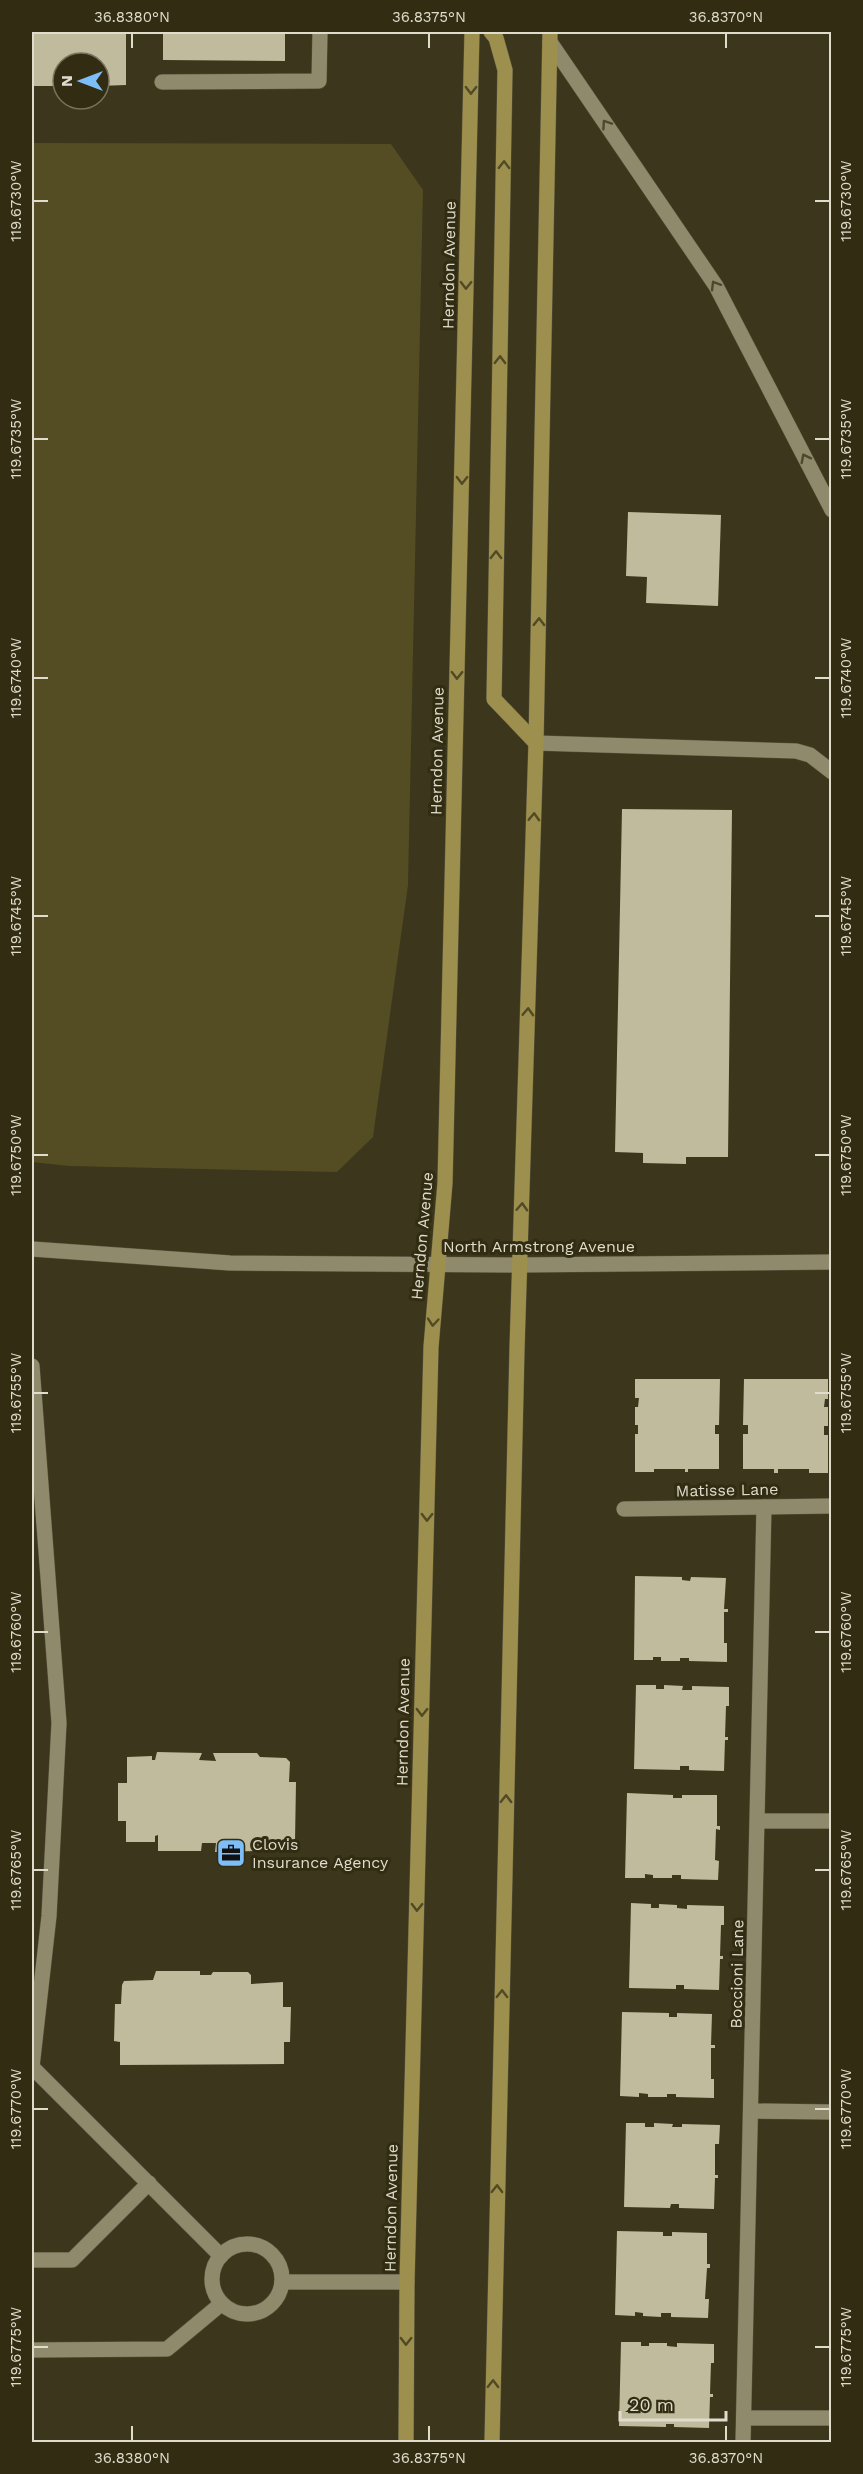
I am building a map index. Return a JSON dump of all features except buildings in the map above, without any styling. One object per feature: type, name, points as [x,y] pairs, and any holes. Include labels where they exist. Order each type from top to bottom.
[{"type":"main road","name":"Herndon Avenue","points":[[406,2442],[407,2283],[431,1347],[446,1183],[472,32]]},
{"type":"main road","points":[[491,32],[496,38],[505,70],[494,699],[536,743]]},
{"type":"main road","points":[[492,2442],[519,1265],[536,743],[550,37]]},
{"type":"main road","points":[[406,2402],[411,2442]]},
{"type":"street","points":[[162,82],[319,81],[320,32]]},
{"type":"street","points":[[550,37],[716,286],[831,510]]},
{"type":"street","points":[[536,743],[796,751],[810,755],[831,772]]},
{"type":"street","name":"North Armstrong Avenue","points":[[32,1249],[230,1263],[519,1265],[831,1262]]},
{"type":"street","points":[[32,1366],[59,1724],[49,1916],[32,2067],[220,2256]]},
{"type":"street","name":"Matisse Lane","points":[[624,1509],[831,1506]]},
{"type":"street","name":"Boccioni Lane","points":[[743,2442],[764,1507]]},
{"type":"street","points":[[758,1821],[831,1821]]},
{"type":"street","points":[[752,2111],[831,2112]]},
{"type":"street","points":[[32,2260],[72,2260],[149,2183]]},
{"type":"street","points":[[246,2243],[268,2250],[276,2259],[281,2270],[282,2282],[273,2303],[264,2311],[253,2314],[230,2311],[220,2304],[211,2283],[212,2271],[220,2256],[235,2245],[246,2243]]},
{"type":"street","points":[[282,2282],[407,2283]]},
{"type":"street","points":[[32,2350],[167,2349],[220,2304]]},
{"type":"street","points":[[744,2418],[831,2418]]},
{"type":"shaded area","points":[[32,143],[391,144],[423,190],[408,885],[373,1137],[337,1172],[69,1166],[32,1162]]},
{"type":"place","name":"Clovis Insurance Agency","points":[[231,1853]]}]
